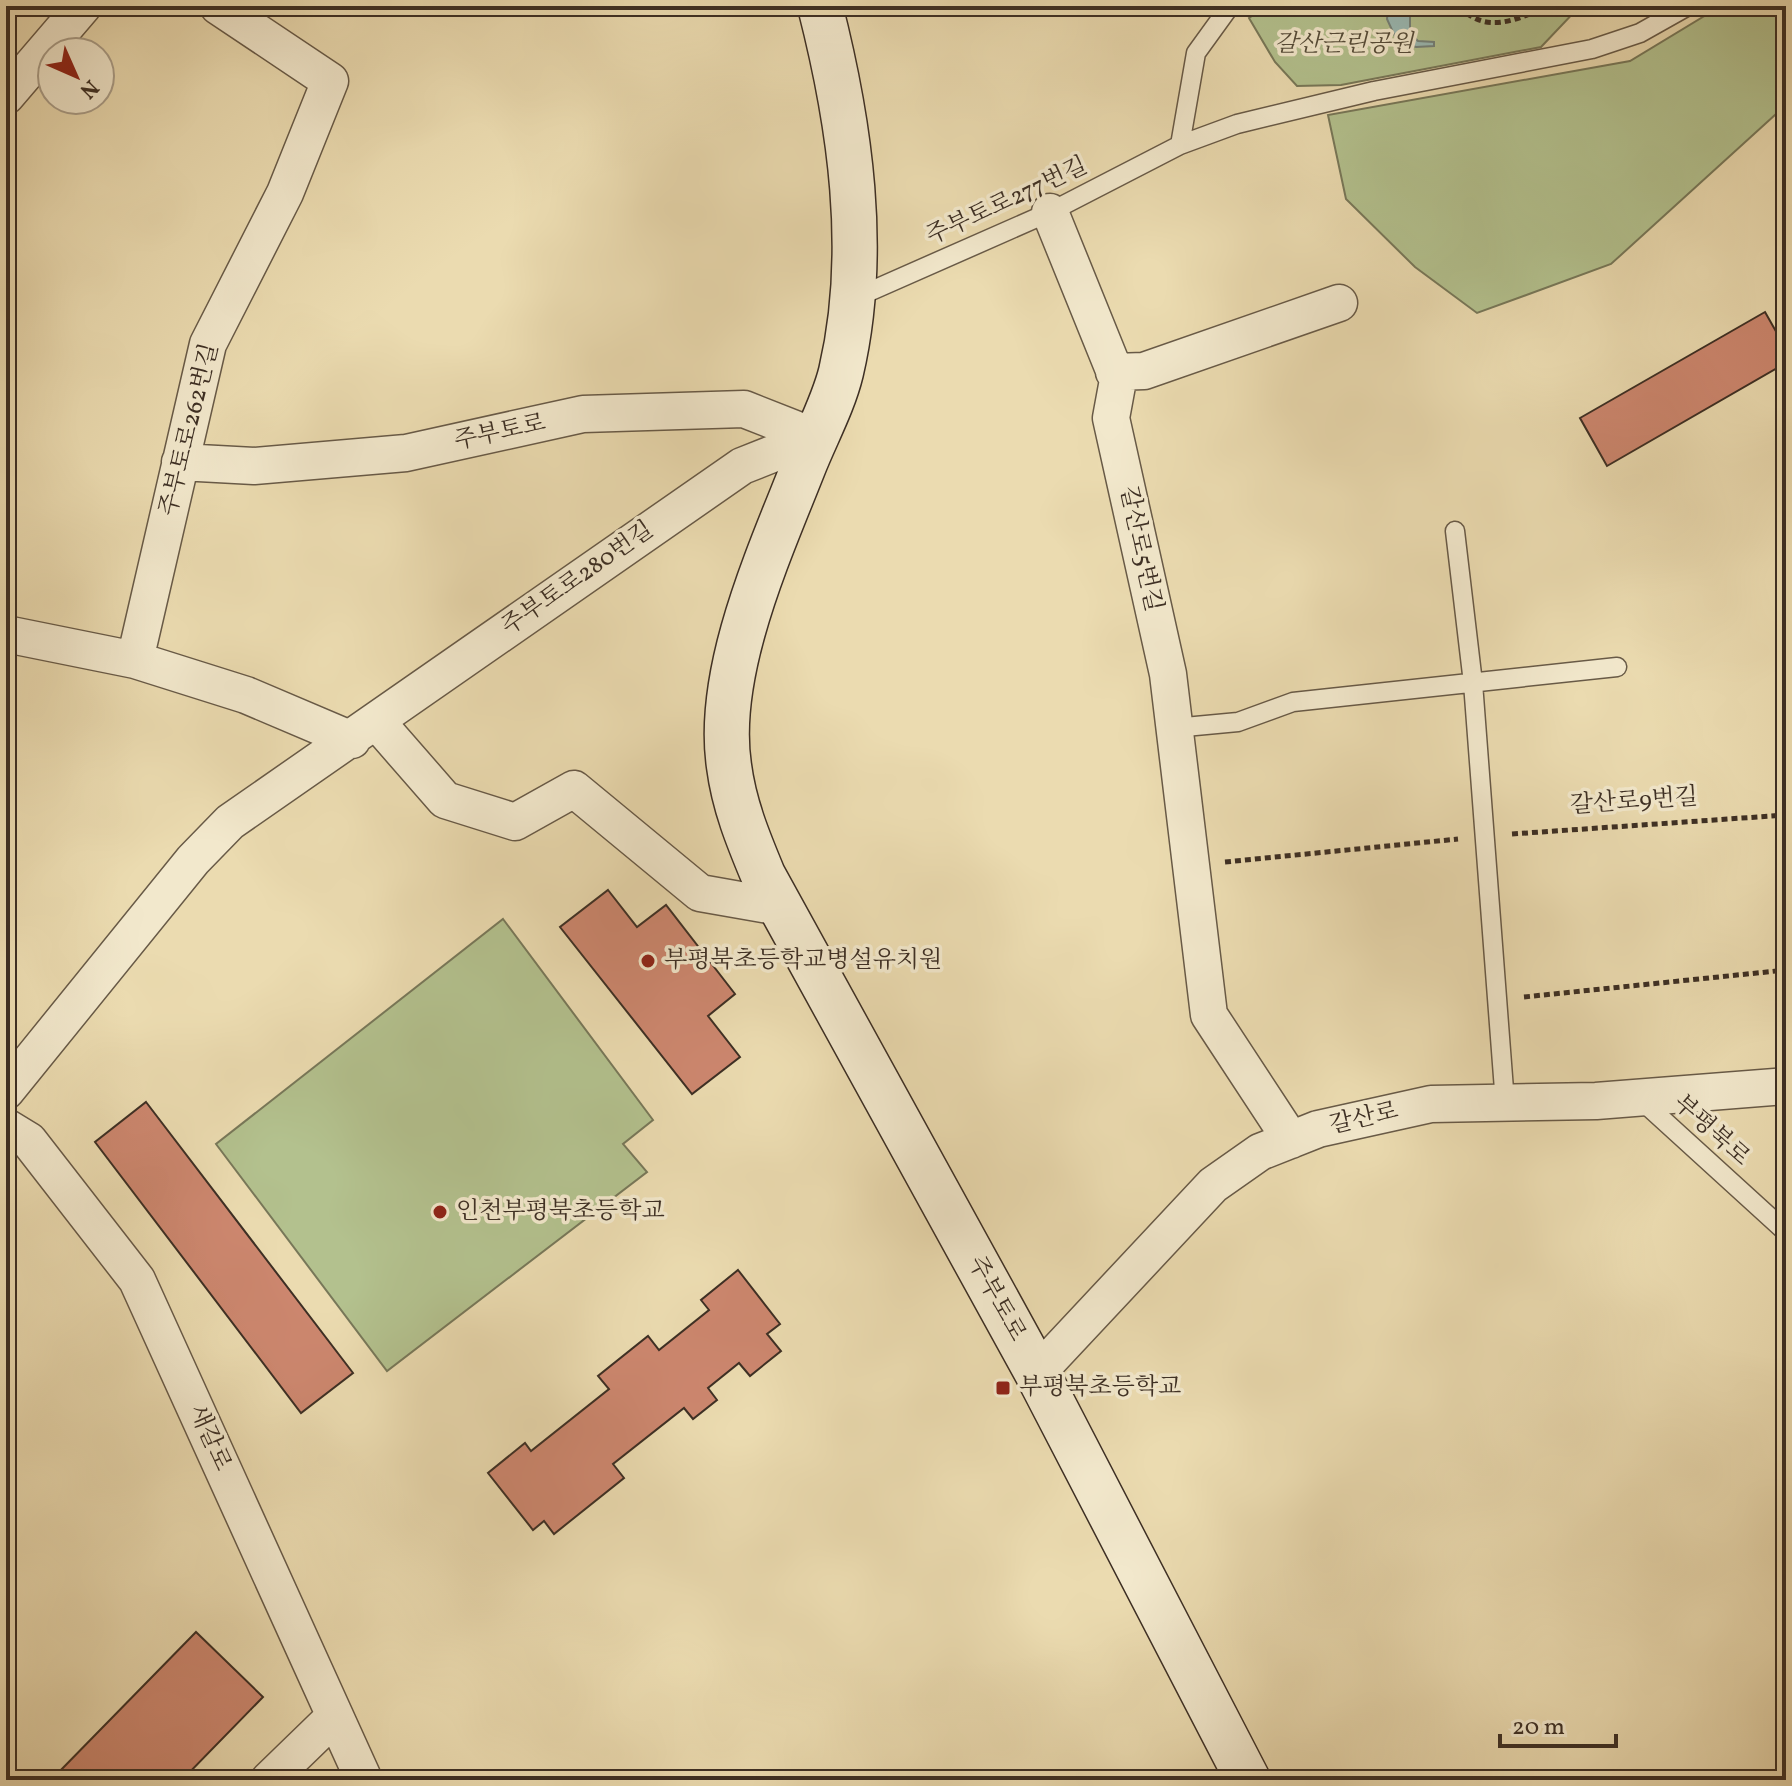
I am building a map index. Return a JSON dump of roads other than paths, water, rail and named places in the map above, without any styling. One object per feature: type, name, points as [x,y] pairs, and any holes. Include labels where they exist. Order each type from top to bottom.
[{"type":"main road","name":"주부토로","points":[[820,6],[834,62],[848,146],[853,224],[852,299],[841,374],[763,568],[740,643],[729,710],[728,763],[738,816],[780,907],[1037,1373],[1248,1780]]},
{"type":"street","points":[[6,96],[83,6]]},
{"type":"street","name":"주부토로262번길","points":[[135,660],[208,344],[285,193],[330,81],[218,6]]},
{"type":"street","name":"갈산로5번길","points":[[1050,212],[1118,380],[1111,418],[1168,674],[1209,1015],[1291,1140]]},
{"type":"street","points":[[1114,372],[1144,371],[1339,303]]},
{"type":"street","name":"주부토로","points":[[180,462],[254,466],[406,453],[583,414],[744,409],[815,437]]},
{"type":"street","name":"주부토로280번길","points":[[6,1091],[193,860],[220,831],[365,731],[545,600],[742,466],[815,437]]},
{"type":"street","points":[[6,634],[135,660],[365,731],[445,800],[515,822],[574,789],[700,893],[780,907]]},
{"type":"street","name":"갈산로","points":[[1037,1373],[1213,1185],[1260,1152],[1318,1129],[1431,1104],[1638,1098],[1786,1086]]},
{"type":"street","name":"새갈로","points":[[6,1127],[29,1141],[137,1280],[364,1780]]},
{"type":"street","points":[[269,1780],[335,1716]]},
{"type":"lane","points":[[1180,145],[1196,53],[1230,6]]},
{"type":"lane","name":"주부토로277번길","points":[[852,299],[1050,212],[1180,145],[1237,124],[1295,108],[1592,49],[1640,33],[1688,6]]},
{"type":"lane","points":[[1455,531],[1473,683],[1505,1103]]},
{"type":"lane","points":[[1174,728],[1238,722],[1293,702],[1617,667]]},
{"type":"lane","name":"부평북로","points":[[1638,1098],[1786,1232]]},
{"type":"water","points":[[1388,6],[1410,6],[1410,33],[1418,41],[1434,42],[1434,46],[1416,47],[1397,41],[1387,19]]},
{"type":"place","name":"부평북초등학교병설유치원","points":[[648,961]]},
{"type":"place","name":"인천부평북초등학교","points":[[440,1212]]},
{"type":"place","name":"부평북초등학교","points":[[1003,1388]]},
{"type":"park label","name":"갈산근린공원","points":[[1344,45]]}]
